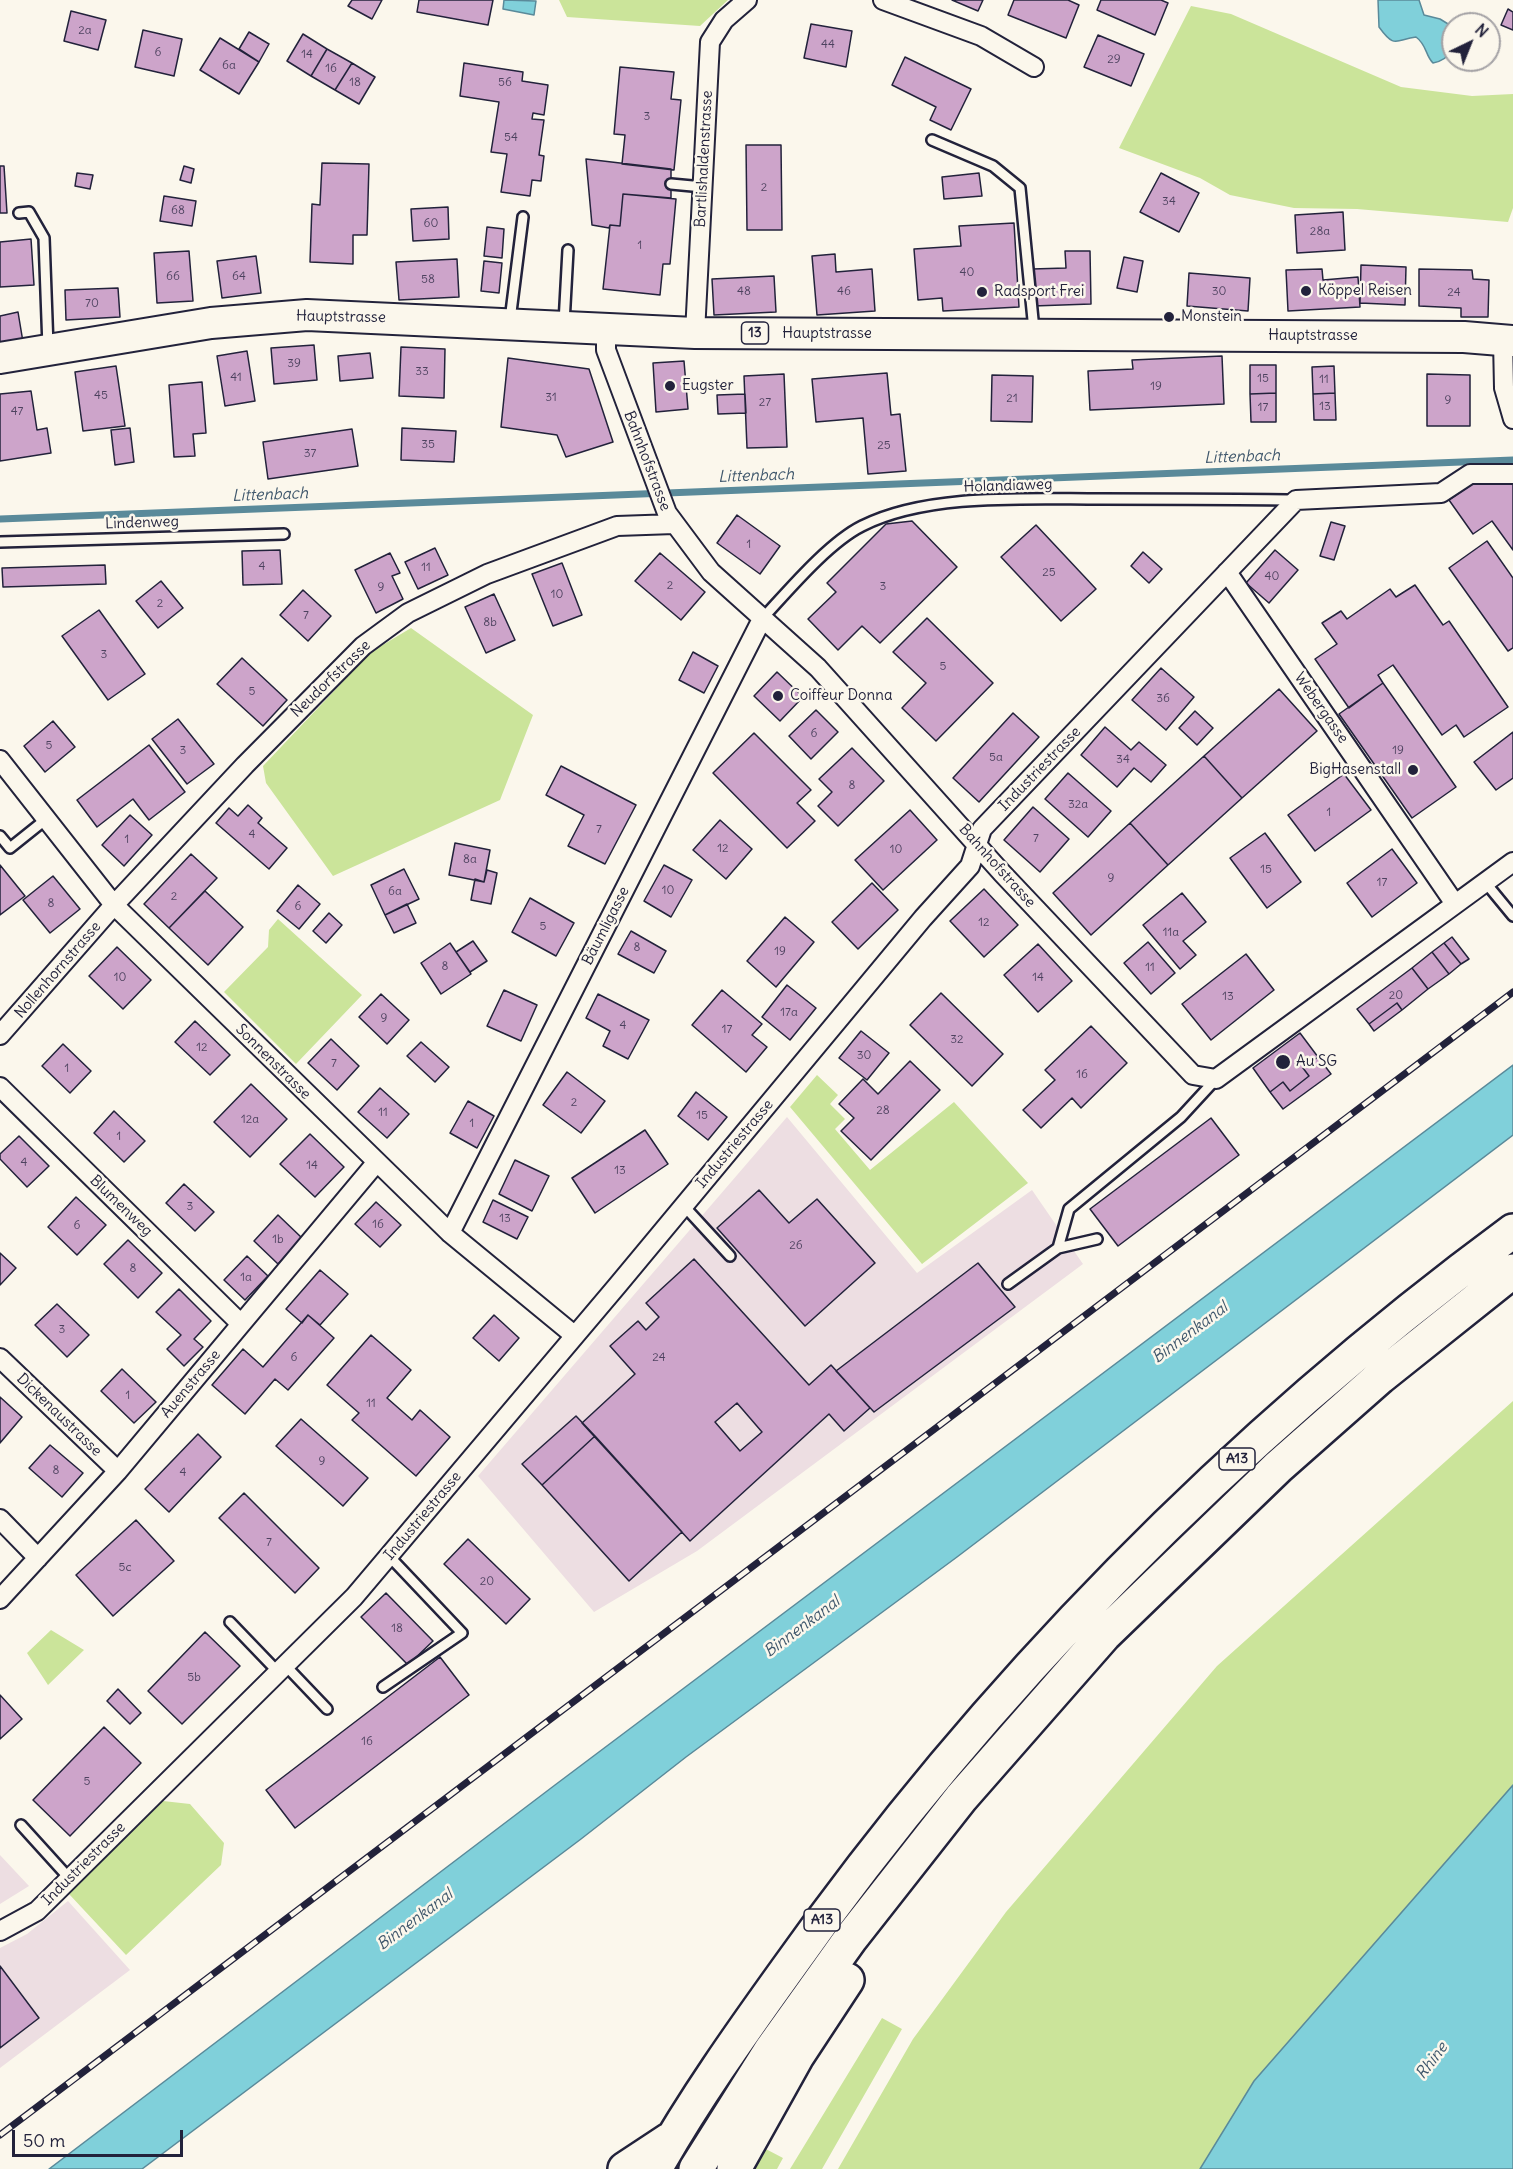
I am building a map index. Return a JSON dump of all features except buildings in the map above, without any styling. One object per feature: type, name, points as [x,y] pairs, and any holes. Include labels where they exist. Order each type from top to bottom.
[{"type":"highway","name":"A13","points":[[655,2169],[673,2137],[822,1920],[910,1807],[987,1716],[1061,1635],[1166,1527],[1353,1355],[1513,1230]]},
{"type":"highway","name":"A13","points":[[696,2169],[771,2050],[851,1938],[961,1798],[1104,1635],[1198,1543],[1380,1377],[1513,1271]]},
{"type":"highway","name":"A13","points":[[734,2169],[797,2056],[873,1940],[947,1845],[961,1798]]},
{"type":"highway","name":"A13","points":[[625,2169],[673,2137]]},
{"type":"main road","name":"Hauptstrasse","points":[[0,358],[211,323],[307,315],[695,333],[1034,333],[1464,337],[1508,340]]},
{"type":"street","name":"Bartlishaldenstrasse","points":[[695,333],[710,42],[724,20],[747,0]]},
{"type":"street","points":[[883,0],[981,36],[1034,67]]},
{"type":"street","name":"Bahnhofstrasse","points":[[606,330],[606,350],[649,470],[670,519],[711,572],[818,668],[976,843],[1193,1075],[1216,1079]]},
{"type":"street","points":[[1508,340],[1504,388],[1513,419]]},
{"type":"street","points":[[1296,500],[1441,493],[1470,474],[1513,474]]},
{"type":"street","name":"Industriestrasse","points":[[0,1931],[37,1911],[354,1597],[923,918],[970,866],[982,829],[1296,500]]},
{"type":"street","name":"Neudorfstrasse","points":[[114,905],[317,691],[363,646],[408,614],[487,574],[617,526],[670,519]]},
{"type":"street","name":"Webergasse","points":[[1227,572],[1455,904]]},
{"type":"street","name":"Bäumligasse","points":[[450,1233],[762,619]]},
{"type":"street","name":"Sonnenstrasse","points":[[0,760],[114,905],[450,1233],[574,1335]]},
{"type":"street","points":[[1216,1079],[1513,862]]},
{"type":"street","name":"Nollenhornstrasse","points":[[0,1035],[114,905]]},
{"type":"street","name":"Blumenweg","points":[[0,1088],[241,1324]]},
{"type":"street","name":"Auenstrasse","points":[[0,1599],[118,1471],[376,1163]]},
{"type":"street","name":"Dickenaustrasse","points":[[0,1358],[118,1471]]},
{"type":"street","points":[[0,1519],[38,1558]]},
{"type":"lane","points":[[932,140],[993,166],[1020,188],[1034,333]]},
{"type":"lane","points":[[671,184],[703,187]]},
{"type":"lane","points":[[19,213],[29,212],[44,238],[48,349]]},
{"type":"lane","points":[[509,325],[523,217]]},
{"type":"lane","points":[[564,328],[568,250]]},
{"type":"lane","name":"Holandiaweg","points":[[762,619],[808,569],[858,528],[885,515],[925,505],[1034,499],[1296,500]]},
{"type":"lane","name":"Lindenweg","points":[[0,542],[284,534]]},
{"type":"lane","points":[[0,836],[10,848],[45,820]]},
{"type":"lane","points":[[1485,882],[1513,916]]},
{"type":"lane","points":[[1058,1248],[1069,1209],[1180,1117],[1216,1079]]},
{"type":"lane","points":[[684,1206],[730,1256]]},
{"type":"lane","points":[[1008,1284],[1058,1248],[1097,1239]]},
{"type":"lane","points":[[383,1687],[462,1633],[388,1556]]},
{"type":"lane","points":[[230,1622],[327,1709]]},
{"type":"lane","points":[[21,1825],[69,1878]]},
{"type":"shaded area","points":[[787,1117],[917,1273],[1032,1190],[1083,1264],[697,1551],[594,1612],[478,1476]]},
{"type":"shaded area","points":[[0,1855],[29,1886],[0,1904]]},
{"type":"shaded area","points":[[68,1901],[130,1970],[0,2068],[0,1948],[27,1934]]},
{"type":"green space","points":[[559,0],[728,0],[700,26],[567,17]]},
{"type":"green space","points":[[1191,6],[1231,14],[1401,87],[1472,96],[1513,94],[1513,208],[1508,222],[1357,209],[1294,208],[1230,195],[1200,178],[1119,148]]},
{"type":"green space","points":[[411,628],[533,715],[500,800],[333,876],[266,783],[263,766],[371,652]]},
{"type":"green space","points":[[278,919],[362,995],[296,1064],[224,992],[268,947],[269,930]]},
{"type":"green space","points":[[817,1075],[838,1095],[830,1104],[845,1119],[835,1129],[870,1170],[954,1102],[1028,1183],[922,1264],[790,1107]]},
{"type":"green space","points":[[1513,1401],[1513,1785],[1254,2081],[1200,2169],[838,2169],[913,2039],[1006,1912],[1217,1666]]},
{"type":"green space","points":[[51,1630],[84,1650],[48,1685],[27,1653]]},
{"type":"green space","points":[[163,1801],[190,1804],[224,1843],[221,1865],[126,1955],[69,1894]]},
{"type":"green space","points":[[882,2018],[902,2029],[822,2169],[790,2169]]},
{"type":"green space","points":[[760,2146],[783,2158],[777,2169],[748,2169]]},
{"type":"water","points":[[504,0],[536,1],[534,15],[503,9]]},
{"type":"water","points":[[1378,0],[1419,0],[1424,15],[1441,20],[1441,60],[1433,63],[1416,37],[1392,41],[1379,27]]},
{"type":"water","name":"Binnenkanal","points":[[1513,1065],[1513,1135],[957,1557],[686,1757],[581,1839],[142,2169],[49,2169],[555,1785]]},
{"type":"water","name":"Rhine","points":[[1513,1785],[1513,2169],[1200,2169],[1254,2081]]},
{"type":"waterway","name":"Littenbach","points":[[0,519],[1513,460]]},
{"type":"railway","points":[[0,2135],[1513,992]]},
{"type":"place","name":"Köppel Reisen","points":[[1306,291]]},
{"type":"place","name":"Radsport Frei","points":[[982,292]]},
{"type":"place","name":"Monstein","points":[[1169,317]]},
{"type":"place","name":"Eugster","points":[[670,386]]},
{"type":"place","name":"Coiffeur Donna","points":[[778,696]]},
{"type":"place","name":"BigHasenstall","points":[[1413,770]]},
{"type":"place","name":"Au SG","points":[[1283,1062]]}]
